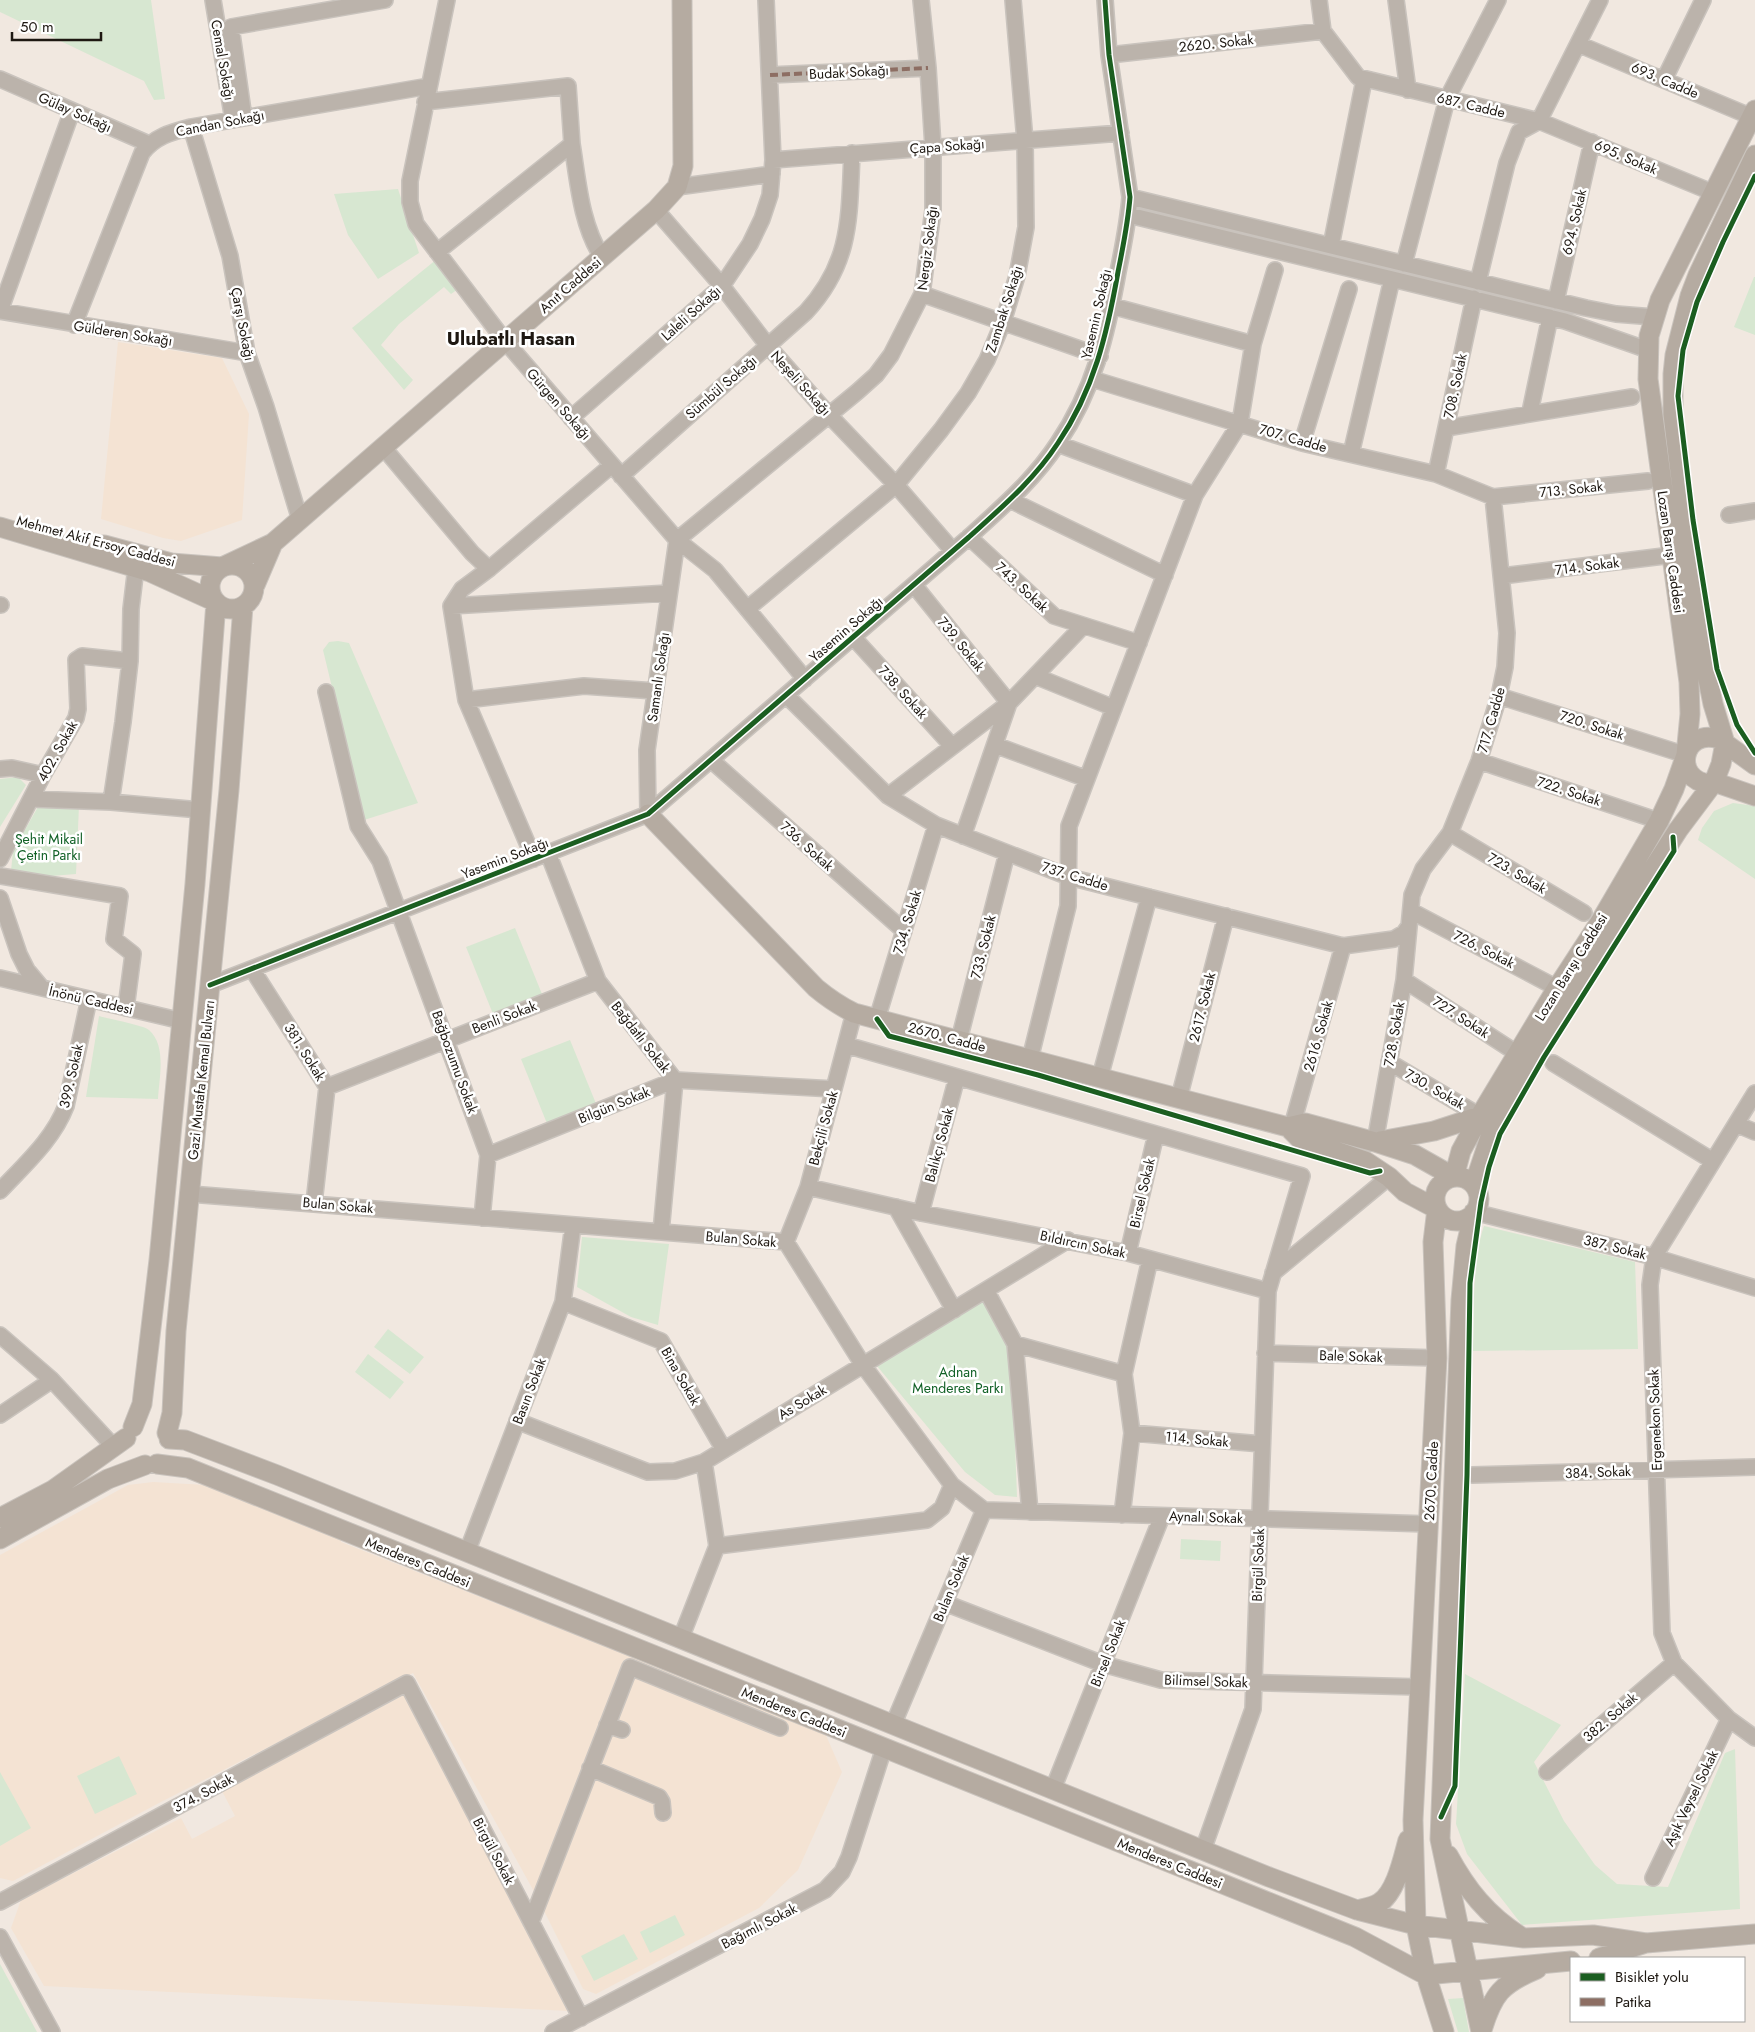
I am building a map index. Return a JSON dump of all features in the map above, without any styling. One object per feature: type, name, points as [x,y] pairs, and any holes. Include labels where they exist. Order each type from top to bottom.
[{"type":"main road","name":"Anıt Caddesi","points":[[273,543],[656,210],[677,186],[683,166],[682,0]]},
{"type":"main road","name":"Lozan Barışı Caddesi","points":[[1714,782],[1710,784],[1703,783],[1691,775],[1687,769],[1686,755],[1690,714],[1689,682],[1648,379],[1648,350],[1649,336],[1654,317],[1669,281],[1753,113]]},
{"type":"main road","name":"Lozan Barışı Caddesi","points":[[1474,1185],[1492,1131],[1536,1051],[1678,830],[1714,782],[1721,764],[1726,743],[1713,704],[1702,644],[1673,414],[1673,374],[1681,326],[1698,275],[1755,155]]},
{"type":"main road","points":[[1654,317],[1665,319],[1681,326]]},
{"type":"main road","points":[[1648,350],[1675,355]]},
{"type":"main road","name":"Mehmet Akif Ersoy Caddesi","points":[[0,516],[170,563],[222,567]]},
{"type":"main road","name":"Mehmet Akif Ersoy Caddesi","points":[[0,527],[150,572],[216,602]]},
{"type":"main road","points":[[273,543],[255,585],[252,597],[243,606],[229,609],[216,602],[210,589],[210,582],[213,576],[222,567],[273,543]]},
{"type":"main road","points":[[222,567],[237,565],[243,568],[253,578],[255,585]]},
{"type":"main road","name":"Gazi Mustafa Kemal Bulvarı","points":[[125,1438],[142,1404],[158,1269],[182,1021],[216,602]]},
{"type":"main road","name":"Gazi Mustafa Kemal Bulvarı","points":[[168,1436],[172,1413],[176,1331],[229,790],[243,606]]},
{"type":"main road","name":"Lozan Barışı Caddesi","points":[[1454,1177],[1461,1151],[1480,1116],[1557,988],[1600,922],[1659,821],[1674,790],[1689,748],[1699,739],[1713,737],[1726,743]]},
{"type":"main road","points":[[1726,743],[1755,765]]},
{"type":"main road","points":[[1714,782],[1755,796]]},
{"type":"main road","name":"2670. Cadde","points":[[648,814],[816,988],[829,999],[854,1012],[1290,1127],[1306,1123],[1415,1155],[1454,1177]]},
{"type":"main road","points":[[1375,1142],[1434,1132],[1480,1116]]},
{"type":"main road","name":"2670. Cadde","points":[[1290,1127],[1300,1139],[1365,1161],[1389,1177],[1406,1192],[1437,1209],[1433,1242],[1437,1358],[1413,1820],[1416,1925],[1426,1976],[1444,2032]]},
{"type":"main road","points":[[1454,1177],[1461,1178],[1474,1185],[1478,1203],[1474,1212],[1467,1218],[1454,1220],[1447,1218],[1437,1209],[1435,1195],[1442,1183],[1454,1177]]},
{"type":"main road","name":"2670. Cadde","points":[[1474,1212],[1466,1246],[1461,1300],[1440,1839],[1461,1930],[1481,2032]]},
{"type":"main road","points":[[0,1518],[53,1490],[145,1422],[159,1424],[168,1436],[169,1451],[166,1456],[151,1464],[108,1479],[0,1539]]},
{"type":"main road","name":"Menderes Caddesi","points":[[168,1436],[185,1440],[277,1475],[1203,1850],[1356,1910],[1416,1925],[1524,1938],[1593,1935],[1646,1943]]},
{"type":"main road","points":[[125,1438],[129,1455],[138,1464],[151,1464]]},
{"type":"main road","name":"Menderes Caddesi","points":[[151,1464],[188,1468],[1355,1937],[1426,1976]]},
{"type":"main road","points":[[884,1748],[893,1724]]},
{"type":"main road","points":[[1356,1910],[1380,1903],[1389,1892],[1402,1861],[1413,1820]]},
{"type":"main road","points":[[1440,1839],[1456,1870],[1486,1910],[1501,1923],[1524,1938]]},
{"type":"main road","points":[[1602,1957],[1646,1943],[1755,1934]]},
{"type":"main road","points":[[1426,1976],[1469,1970],[1570,1961]]},
{"type":"main road","points":[[1481,2032],[1490,2005],[1500,1991],[1516,1978],[1552,1963]]},
{"type":"street","name":"Cemal Sokağı","points":[[212,0],[238,119]]},
{"type":"street","points":[[238,119],[231,27],[382,0]]},
{"type":"street","name":"Gürgen Sokağı","points":[[447,0],[410,181],[410,202],[416,224],[505,341],[677,540],[715,570],[804,679]]},
{"type":"street","name":"Laleli Sokağı","points":[[571,418],[722,286],[750,244],[762,219],[770,195],[773,167],[766,0]]},
{"type":"street","name":"Nergiz Sokağı","points":[[677,540],[857,392],[884,365],[922,294],[934,210],[933,148],[921,0]]},
{"type":"street","name":"Zambak Sokağı","points":[[746,609],[896,485],[941,430],[968,393],[988,360],[1017,276],[1025,241],[1027,210],[1025,141],[1013,0]]},
{"type":"street","name":"Yasemin Sokağı","points":[[210,985],[648,814],[969,537],[1010,500],[1035,474],[1058,444],[1077,412],[1092,379],[1100,356],[1112,306],[1128,215],[1130,197],[1109,55],[1105,0]]},
{"type":"street","points":[[1319,0],[1323,31],[1354,74],[1364,80],[1331,246]]},
{"type":"street","points":[[1396,0],[1408,90]]},
{"type":"street","points":[[1404,264],[1447,99],[1498,0]]},
{"type":"street","points":[[1478,282],[1508,163],[1519,132],[1539,121],[1600,0]]},
{"type":"street","points":[[1664,80],[1703,0]]},
{"type":"street","name":"2620. Sokak","points":[[1109,55],[1323,31]]},
{"type":"street","name":"693. Cadde","points":[[1578,44],[1664,80],[1753,113]]},
{"type":"street","name":"Budak Sokağı","points":[[770,75],[928,68]]},
{"type":"street","name":"Gülay Sokağı","points":[[0,79],[149,144]]},
{"type":"street","name":"687. Cadde","points":[[1364,80],[1539,121]]},
{"type":"street","name":"Candan Sokağı","points":[[149,144],[165,134],[191,127],[429,86]]},
{"type":"street","points":[[425,102],[568,86],[572,144],[580,194],[592,242],[602,257]]},
{"type":"street","points":[[0,311],[72,111]]},
{"type":"street","name":"695. Sokak","points":[[1539,121],[1714,193]]},
{"type":"street","name":"Çarşı Sokağı","points":[[191,127],[230,256],[247,353],[266,407],[300,520]]},
{"type":"street","name":"Çapa Sokağı","points":[[677,186],[852,154],[1121,133]]},
{"type":"street","name":"694. Sokak","points":[[1556,301],[1592,142]]},
{"type":"street","points":[[74,325],[142,153],[149,144]]},
{"type":"street","points":[[437,252],[572,144]]},
{"type":"street","name":"Sümbül Sokağı","points":[[451,606],[462,589],[616,470],[768,346],[814,303],[835,270],[846,242],[852,154]]},
{"type":"street","points":[[1130,197],[1556,301],[1616,314],[1654,317]]},
{"type":"street","name":"Neşeli Sokağı","points":[[656,210],[722,286],[768,346],[829,415],[896,485],[953,551]]},
{"type":"street","points":[[1128,215],[1550,317],[1608,334],[1648,350]]},
{"type":"street","points":[[1030,1059],[1068,906],[1069,826],[1195,495],[1240,423],[1253,344],[1275,270]]},
{"type":"street","points":[[1351,454],[1392,279]]},
{"type":"street","points":[[1302,443],[1349,289]]},
{"type":"street","points":[[922,294],[1100,356]]},
{"type":"street","name":"708. Sokak","points":[[1436,474],[1474,298]]},
{"type":"street","points":[[1112,306],[1253,344]]},
{"type":"street","name":"Gülderen Sokağı","points":[[0,311],[247,353]]},
{"type":"street","points":[[1530,412],[1550,317]]},
{"type":"street","name":"707. Cadde","points":[[1092,379],[1302,443],[1436,474],[1493,497]]},
{"type":"street","points":[[1446,428],[1530,412],[1632,396]]},
{"type":"street","points":[[1058,444],[1195,495]]},
{"type":"street","points":[[383,447],[472,553],[488,569]]},
{"type":"street","name":"713. Sokak","points":[[1493,497],[1648,481]]},
{"type":"street","name":"717. Cadde","points":[[1410,919],[1412,895],[1415,885],[1450,833],[1479,761],[1499,696],[1507,649],[1502,576],[1493,497]]},
{"type":"street","points":[[1010,500],[1165,575]]},
{"type":"street","points":[[1729,515],[1755,511]]},
{"type":"street","name":"743. Sokak","points":[[969,537],[1054,616],[1138,643]]},
{"type":"street","name":"Samanlı Sokağı","points":[[648,814],[647,750],[677,540]]},
{"type":"street","name":"714. Sokak","points":[[1502,576],[1672,555]]},
{"type":"street","points":[[111,802],[130,661],[131,609],[136,568]]},
{"type":"street","name":"739. Sokak","points":[[914,585],[1009,702]]},
{"type":"street","points":[[451,606],[669,593]]},
{"type":"street","name":"Bağdatlı Sokak","points":[[451,606],[466,700],[541,856],[598,981],[675,1080],[661,1232]]},
{"type":"street","points":[[888,796],[1009,702],[1084,626]]},
{"type":"street","name":"738. Sokak","points":[[853,637],[952,746]]},
{"type":"street","name":"402. Sokak","points":[[0,859],[43,774],[76,718],[78,709],[76,660],[82,656],[130,661]]},
{"type":"street","points":[[1035,676],[1114,708]]},
{"type":"street","points":[[466,700],[584,686],[656,691]]},
{"type":"street","name":"Bağbozumu Sokak","points":[[326,692],[358,826],[380,861],[488,1154],[482,1218]]},
{"type":"street","name":"737. Cadde","points":[[786,695],[888,796],[936,826],[1069,877],[1343,946],[1394,940],[1404,933],[1410,919]]},
{"type":"street","name":"720. Sokak","points":[[1499,696],[1686,755]]},
{"type":"street","points":[[964,836],[1009,702]]},
{"type":"street","points":[[995,745],[1087,779]]},
{"type":"street","name":"736. Sokak","points":[[711,760],[904,931]]},
{"type":"street","name":"722. Sokak","points":[[1479,761],[1659,821]]},
{"type":"street","points":[[0,768],[12,768],[43,774]]},
{"type":"street","points":[[31,799],[111,802],[200,810]]},
{"type":"street","name":"734. Sokak","points":[[877,1019],[936,826]]},
{"type":"street","name":"723. Sokak","points":[[1450,833],[1584,913]]},
{"type":"street","name":"733. Sokak","points":[[959,1040],[1007,853]]},
{"type":"street","points":[[0,876],[120,896],[114,939],[133,954],[126,1008]]},
{"type":"street","points":[[1100,1077],[1149,897]]},
{"type":"street","points":[[0,898],[19,954],[27,970],[42,988]]},
{"type":"street","name":"2617. Sokak","points":[[1179,1098],[1226,916]]},
{"type":"street","name":"726. Sokak","points":[[1410,919],[1557,988]]},
{"type":"street","name":"728. Sokak","points":[[1375,1142],[1404,980],[1410,919]]},
{"type":"street","name":"2616. Sokak","points":[[1290,1127],[1343,946]]},
{"type":"street","name":"381. Sokak","points":[[252,968],[327,1087],[314,1202]]},
{"type":"street","name":"İnönü Caddesi","points":[[0,978],[182,1021]]},
{"type":"street","name":"727. Sokak","points":[[1404,980],[1518,1054]]},
{"type":"street","name":"Benli Sokak","points":[[327,1087],[598,981]]},
{"type":"street","name":"399. Sokak","points":[[3,1183],[49,1138],[60,1119],[66,1106],[89,999]]},
{"type":"street","name":"Bekçili Sokak","points":[[786,1242],[808,1187],[854,1012]]},
{"type":"street","points":[[846,1045],[1156,1134]]},
{"type":"street","name":"730. Sokak","points":[[1389,1062],[1480,1116]]},
{"type":"street","points":[[1553,1063],[1713,1161]]},
{"type":"street","name":"Balıkçı Sokak","points":[[921,1212],[957,1077]]},
{"type":"street","name":"Bilgün Sokak","points":[[488,1154],[675,1080],[834,1089]]},
{"type":"street","name":"Ergenekon Sokak","points":[[1755,1093],[1654,1257],[1650,1285],[1662,1633],[1674,1663],[1729,1719],[1755,1738]]},
{"type":"street","points":[[1736,1124],[1755,1132]]},
{"type":"street","name":"Birgül Sokak","points":[[1156,1134],[1302,1176],[1268,1291],[1253,1709],[1203,1850]]},
{"type":"street","name":"Birsel Sokak","points":[[1128,1253],[1156,1134]]},
{"type":"street","points":[[1273,1273],[1389,1177]]},
{"type":"street","name":"Bıldırcın Sokak","points":[[808,1187],[896,1207],[1128,1253],[1268,1291]]},
{"type":"street","name":"Bulan Sokak","points":[[190,1194],[314,1202],[482,1218],[786,1242],[863,1365],[952,1485],[984,1510],[893,1724]]},
{"type":"street","points":[[896,1207],[954,1310]]},
{"type":"street","name":"387. Sokak","points":[[1474,1212],[1654,1257],[1755,1288]]},
{"type":"street","name":"Basın Sokak","points":[[467,1552],[563,1302],[574,1225]]},
{"type":"street","name":"As Sokak","points":[[517,1421],[648,1472],[675,1471],[704,1462],[1068,1240]]},
{"type":"street","points":[[1122,1515],[1132,1433],[1124,1374],[1150,1259]]},
{"type":"street","points":[[986,1290],[1015,1344],[1030,1512]]},
{"type":"street","name":"Bina Sokak","points":[[563,1302],[661,1341],[724,1450]]},
{"type":"street","points":[[0,1334],[52,1380],[125,1438]]},
{"type":"street","points":[[1015,1344],[1124,1374]]},
{"type":"street","name":"Bale Sokak","points":[[1265,1353],[1437,1358]]},
{"type":"street","points":[[0,1415],[52,1380]]},
{"type":"street","name":"114. Sokak","points":[[1132,1433],[1262,1444]]},
{"type":"street","points":[[681,1638],[717,1546],[704,1462]]},
{"type":"street","name":"384. Sokak","points":[[1472,1476],[1755,1467]]},
{"type":"street","points":[[717,1546],[927,1520],[942,1508],[952,1485]]},
{"type":"street","name":"Aynalı Sokak","points":[[984,1510],[1428,1524]]},
{"type":"street","name":"Birsel Sokak","points":[[1053,1789],[1162,1516]]},
{"type":"street","name":"Bilimsel Sokak","points":[[945,1603],[1103,1664],[1161,1680],[1420,1687]]},
{"type":"street","name":"382. Sokak","points":[[1547,1772],[1674,1663]]},
{"type":"street","points":[[531,1922],[607,1725],[623,1704],[630,1667],[780,1728]]},
{"type":"street","name":"Birgül Sokak","points":[[407,1683],[581,2018]]},
{"type":"street","name":"374. Sokak","points":[[0,1902],[407,1683]]},
{"type":"street","name":"Aşık Veysel Sokak","points":[[1653,1878],[1729,1719]]},
{"type":"street","points":[[607,1725],[622,1730]]},
{"type":"street","name":"Bağımlı Sokak","points":[[553,2032],[826,1890],[842,1872],[849,1857],[884,1748]]},
{"type":"street","points":[[590,1768],[659,1797],[662,1802],[663,1814]]},
{"type":"street","points":[[0,1937],[52,2032]]},
{"type":"shaded area","points":[[118,342],[222,358],[249,414],[242,520],[181,541],[163,538],[101,519]]},
{"type":"shaded area","points":[[153,1482],[206,1485],[342,1531],[341,1542],[825,1733],[842,1772],[798,1870],[759,1908],[596,1994],[583,1989],[537,1897],[413,1673],[159,1803],[13,1881],[0,1878],[0,1555],[128,1485]]},
{"type":"shaded area","points":[[406,1694],[569,2011],[44,1986],[11,1928],[21,1900],[181,1818],[192,1839],[235,1816],[222,1791]]},
{"type":"green space","points":[[0,0],[151,0],[165,99],[154,100],[144,81],[0,12]]},
{"type":"green space","points":[[398,189],[419,253],[378,279],[348,235],[334,194]]},
{"type":"green space","points":[[437,259],[461,287],[451,294],[444,287],[399,324],[381,345],[413,380],[404,390],[352,328]]},
{"type":"green space","points":[[1755,277],[1755,335],[1734,327]]},
{"type":"green space","points":[[329,642],[349,643],[418,803],[364,820],[323,650]]},
{"type":"green space","points":[[18,777],[26,785],[0,827],[0,779]]},
{"type":"green space","points":[[1733,803],[1755,806],[1755,879],[1698,840],[1702,828],[1714,811]]},
{"type":"green space","name":"Şehit Mikail Çetin Parkı","points":[[39,805],[79,806],[76,874],[51,876],[11,871],[13,851]]},
{"type":"green space","points":[[515,928],[542,994],[493,1014],[466,947]]},
{"type":"green space","points":[[99,1016],[146,1028],[155,1037],[161,1063],[158,1099],[86,1097]]},
{"type":"green space","points":[[570,1040],[597,1106],[548,1126],[521,1059]]},
{"type":"green space","points":[[1484,1226],[1635,1262],[1638,1349],[1473,1351],[1477,1255]]},
{"type":"green space","points":[[582,1237],[669,1244],[658,1325],[631,1317],[577,1287]]},
{"type":"green space","name":"Adnan Menderes Parkı","points":[[982,1301],[1007,1342],[1012,1362],[1017,1497],[995,1495],[965,1472],[877,1366]]},
{"type":"green space","points":[[388,1329],[424,1357],[410,1374],[374,1347]]},
{"type":"green space","points":[[368,1354],[404,1382],[390,1399],[355,1372]]},
{"type":"green space","points":[[1181,1539],[1221,1541],[1220,1561],[1180,1559]]},
{"type":"green space","points":[[1465,1674],[1561,1725],[1534,1762],[1564,1821],[1595,1865],[1617,1884],[1668,1887],[1725,1753],[1735,1749],[1740,1909],[1522,1925],[1467,1854],[1456,1824]]},
{"type":"green space","points":[[119,1756],[137,1794],[95,1814],[77,1776]]},
{"type":"green space","points":[[0,1772],[31,1828],[0,1846]]},
{"type":"green space","points":[[675,1915],[685,1935],[650,1953],[640,1932]]},
{"type":"green space","points":[[624,1934],[638,1959],[594,1981],[581,1956]]},
{"type":"green space","points":[[0,1964],[37,2032],[0,2032]]},
{"type":"green space","points":[[1463,1998],[1469,2032],[1458,2032],[1448,1999]]},
{"type":"marked path","points":[[770,75],[928,68]]},
{"type":"cycle path","points":[[210,985],[648,814],[969,537],[1028,481],[1058,443],[1081,403],[1090,382],[1104,339],[1127,226],[1130,197],[1109,55],[1105,0]]},
{"type":"cycle path","points":[[1755,176],[1697,302],[1683,350],[1678,396],[1693,520],[1717,669],[1737,725],[1755,753]]},
{"type":"cycle path","points":[[1441,1817],[1455,1786],[1467,1475],[1470,1283],[1481,1202],[1489,1167],[1500,1134],[1544,1057],[1674,851],[1673,837]]},
{"type":"cycle path","points":[[877,1019],[889,1036],[1038,1075],[1370,1173],[1380,1171]]},
{"type":"district","name":"Ulubatlı Hasan","points":[[511,338]]}]
